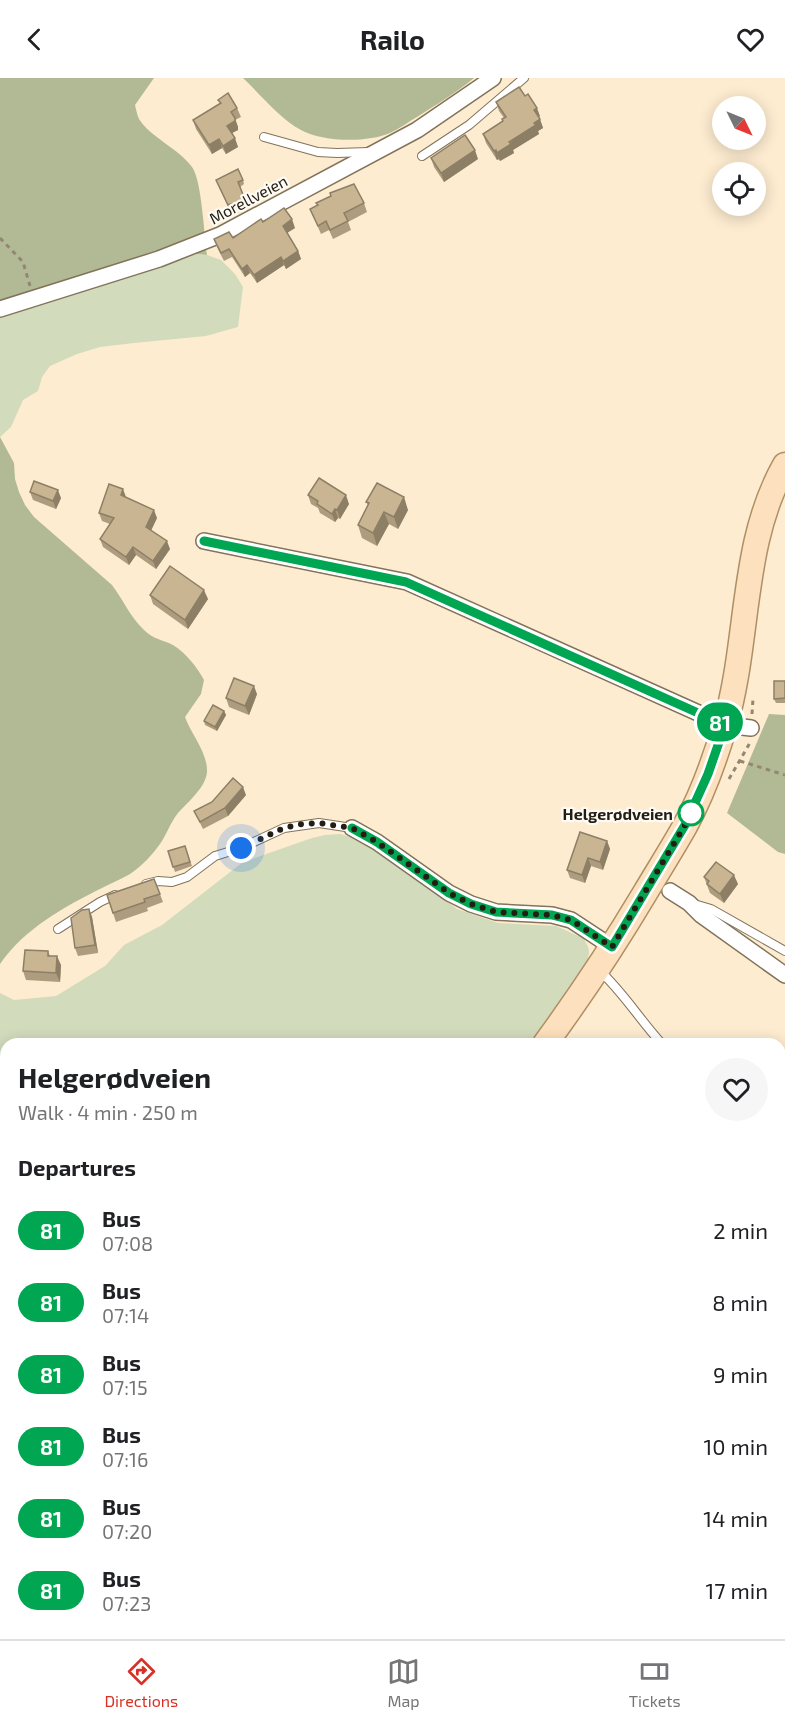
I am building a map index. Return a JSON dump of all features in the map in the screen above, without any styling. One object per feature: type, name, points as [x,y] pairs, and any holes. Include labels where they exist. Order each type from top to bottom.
[{"type":"main road","points":[[549,1038],[612,947],[685,825],[708,774],[725,725],[736,678],[753,556],[765,512],[785,465]]},
{"type":"street","name":"Morellveien","points":[[0,309],[159,259],[220,235],[417,130],[492,78]]},
{"type":"street","points":[[204,541],[406,582],[725,725],[751,728]]},
{"type":"street","points":[[352,828],[377,842],[449,893],[471,904],[496,912],[552,915],[571,920],[612,947]]},
{"type":"street","points":[[670,891],[785,975]]},
{"type":"lane","points":[[422,156],[469,125],[524,78]]},
{"type":"lane","points":[[264,137],[318,152],[377,152]]},
{"type":"lane","points":[[133,887],[158,881],[172,882],[187,878],[215,856],[241,848],[284,828],[319,823],[352,828]]},
{"type":"lane","points":[[58,929],[100,902],[125,891]]},
{"type":"lane","points":[[689,903],[711,909],[785,951]]},
{"type":"lane","points":[[598,969],[612,981],[643,1024],[656,1038]]},
{"type":"path","points":[[0,237],[23,262],[34,299]]},
{"type":"path","points":[[740,760],[785,775]]},
{"type":"green space","points":[[0,78],[154,78],[135,105],[137,114],[150,131],[192,167],[198,184],[207,255],[190,253],[0,314]]},
{"type":"green space","points":[[243,78],[474,78],[390,133],[357,140],[345,140],[321,137],[301,130],[278,113]]},
{"type":"green space","points":[[190,253],[221,260],[235,274],[243,287],[238,327],[206,336],[100,347],[50,366],[42,377],[38,391],[23,400],[11,427],[0,437],[0,314]]},
{"type":"green space","points":[[0,437],[14,463],[19,492],[34,517],[112,585],[134,619],[147,633],[178,648],[201,675],[204,680],[201,694],[185,717],[205,758],[207,772],[200,789],[178,813],[160,844],[142,864],[127,876],[74,903],[33,929],[0,964]]},
{"type":"green space","points":[[769,714],[785,715],[785,854],[778,852],[727,813]]},
{"type":"green space","points":[[340,834],[355,838],[380,852],[457,909],[498,923],[556,926],[583,938],[589,949],[583,971],[566,999],[537,1038],[0,1038],[0,993],[14,1000],[56,996],[105,966],[124,945],[162,925],[243,862],[325,835]]},
{"type":"building","points":[[519,87],[525,96],[528,94],[537,108],[534,110],[540,119],[534,123],[536,125],[509,142],[511,144],[497,153],[483,134],[506,117],[496,102]]},
{"type":"building","points":[[228,93],[237,108],[231,112],[235,121],[227,126],[235,138],[223,146],[219,139],[209,145],[193,120],[221,103],[218,100]]},
{"type":"building","points":[[465,135],[475,150],[441,173],[431,158]]},
{"type":"building","points":[[238,169],[243,180],[238,182],[246,202],[232,208],[230,204],[228,205],[216,180]]},
{"type":"building","points":[[354,184],[364,203],[344,213],[348,221],[330,230],[326,221],[318,226],[310,209],[318,205],[316,203],[331,196],[330,193]]},
{"type":"building","points":[[284,208],[292,219],[283,226],[298,251],[283,261],[281,257],[254,275],[247,265],[242,269],[229,249],[221,253],[214,239],[229,232],[233,238],[261,219],[263,222]]},
{"type":"building","points":[[319,478],[346,495],[332,514],[308,495]]},
{"type":"building","points":[[34,481],[58,490],[53,501],[30,492]]},
{"type":"building","points":[[377,483],[404,497],[394,517],[384,512],[373,533],[358,525],[369,503],[366,502]]},
{"type":"building","points":[[109,484],[123,489],[121,495],[154,510],[146,527],[167,541],[153,561],[133,547],[126,557],[100,539],[114,518],[99,513]]},
{"type":"building","points":[[170,566],[204,590],[185,620],[150,595]]},
{"type":"building","points":[[234,678],[254,686],[245,706],[226,698]]},
{"type":"building","points":[[774,681],[785,681],[785,698],[774,699]]},
{"type":"building","points":[[213,705],[224,711],[215,727],[204,721]]},
{"type":"building","points":[[233,778],[243,787],[225,808],[200,822],[194,811],[212,802]]},
{"type":"building","points":[[580,832],[607,841],[600,862],[588,858],[582,875],[567,870]]},
{"type":"building","points":[[185,846],[190,862],[173,867],[168,851]]},
{"type":"building","points":[[716,862],[734,875],[720,894],[707,884],[709,881],[704,877]]},
{"type":"building","points":[[154,879],[160,894],[113,913],[107,895]]},
{"type":"building","points":[[89,909],[95,945],[75,948],[71,918],[82,910]]},
{"type":"building","points":[[25,950],[48,951],[48,956],[57,956],[56,973],[23,971]]},
{"type":"bus line","name":"81","points":[[204,541],[406,582],[725,725],[708,774],[685,825],[612,947],[571,920],[552,915],[496,912],[471,904],[449,893],[377,842],[352,828]]},
{"type":"place","name":"Helgerødveien","points":[[691,813]]},
{"type":"route","points":[[241,848],[284,828],[302,824],[319,823],[352,828],[377,842],[449,893],[471,904],[496,912],[552,915],[571,920],[612,947],[693,808],[691,813]]}]
